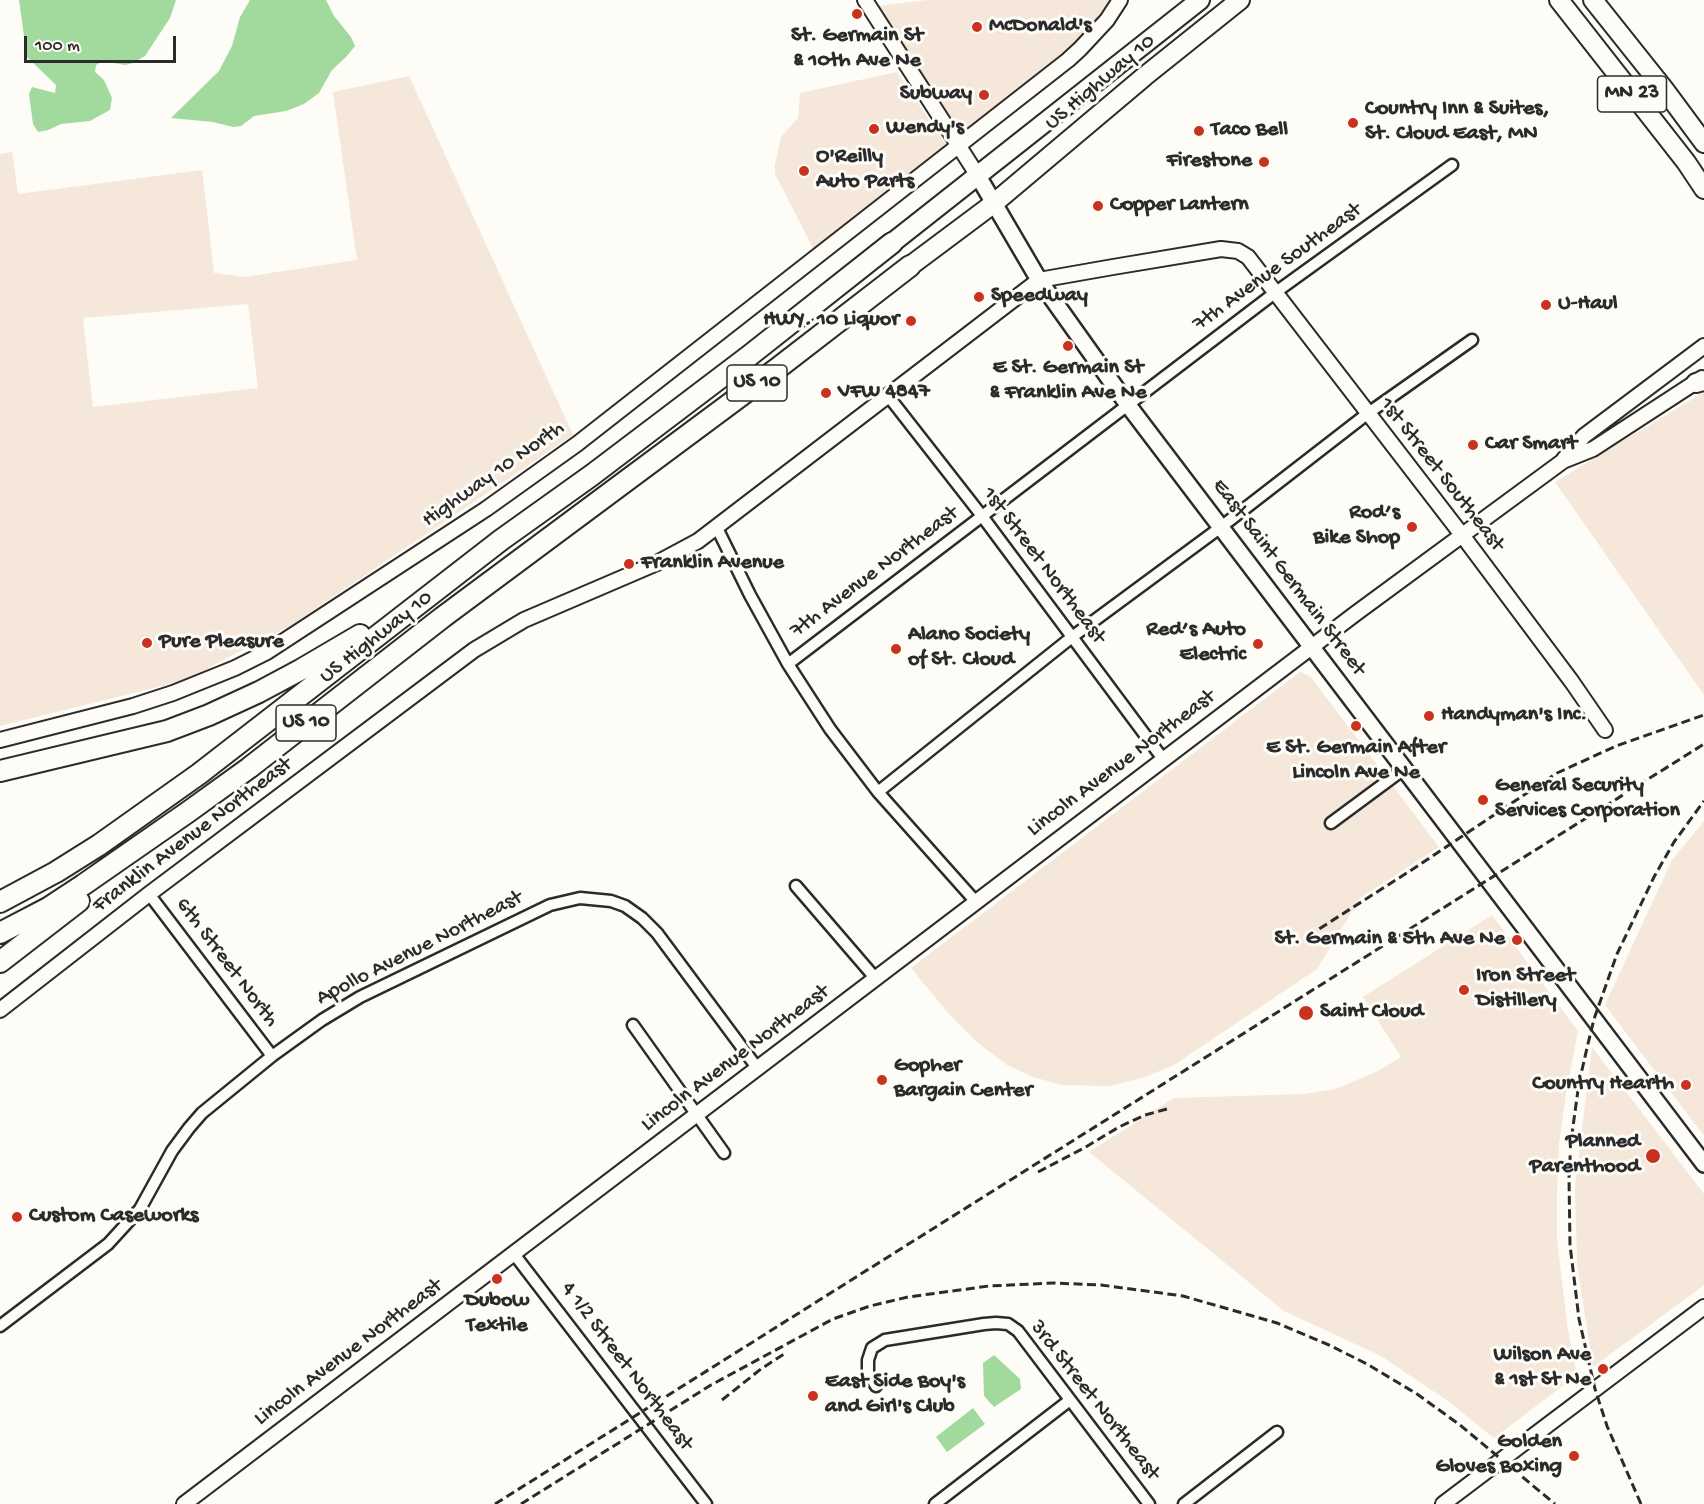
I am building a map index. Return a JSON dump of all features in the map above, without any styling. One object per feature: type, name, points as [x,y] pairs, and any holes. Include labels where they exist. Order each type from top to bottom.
[{"type":"highway","name":"US Highway 10","points":[[978,176],[1200,0]]},
{"type":"highway","name":"US Highway 10","points":[[993,204],[1145,76],[1240,0]]},
{"type":"highway","name":"MN 23","points":[[1559,0],[1704,189]]},
{"type":"highway","name":"MN 23","points":[[1593,0],[1665,89],[1704,143]]},
{"type":"highway","name":"US 10","points":[[0,902],[56,872],[154,807],[501,540],[592,475],[749,356],[978,176]]},
{"type":"highway","name":"US 10","points":[[910,266],[993,204]]},
{"type":"highway","name":"US Highway 10","points":[[0,933],[48,908],[188,812],[910,266]]},
{"type":"highway","points":[[0,771],[167,731],[239,701],[302,669],[350,641],[501,540]]},
{"type":"highway","points":[[0,962],[62,915],[188,812]]},
{"type":"main road","name":"East Saint Germain Street","points":[[978,176],[1040,280],[1128,405],[1704,1164]]},
{"type":"street","name":"East Saint Germain Street","points":[[865,0],[978,176]]},
{"type":"street","name":"Highway 10 North","points":[[0,740],[153,700],[231,670],[267,652],[486,509],[577,444],[1080,49],[1107,20],[1120,0]]},
{"type":"street","name":"7th Avenue Southeast","points":[[1128,405],[1276,292],[1452,165]]},
{"type":"street","name":"1st Street Southeast","points":[[1040,280],[1221,249],[1238,251],[1253,262],[1367,414],[1462,535],[1605,730]]},
{"type":"street","name":"Franklin Avenue Northeast","points":[[0,1010],[149,894],[474,651],[524,620],[657,563],[717,528],[1040,280]]},
{"type":"street","points":[[878,792],[1072,637],[1221,527],[1367,414],[1472,340]]},
{"type":"street","points":[[1563,461],[1584,436],[1704,346]]},
{"type":"street","points":[[1563,461],[1593,449],[1701,380]]},
{"type":"street","name":"1st Street Northeast","points":[[889,397],[982,516],[1163,759]]},
{"type":"street","name":"7th Avenue Northeast","points":[[789,664],[1128,405]]},
{"type":"street","name":"Lincoln Avenue Northeast","points":[[184,1504],[1312,646],[1563,461]]},
{"type":"street","points":[[717,528],[750,595],[789,664],[830,729],[878,792],[976,902]]},
{"type":"street","points":[[1330,823],[1404,769]]},
{"type":"street","points":[[796,886],[876,979]]},
{"type":"street","name":"6th Street North","points":[[149,894],[272,1056]]},
{"type":"street","name":"Apollo Avenue Northeast","points":[[0,1326],[108,1244],[140,1209],[172,1151],[202,1113],[272,1056],[322,1020],[360,997],[550,905],[564,901],[594,899],[611,901],[625,906],[642,918],[663,942],[758,1069]]},
{"type":"street","points":[[633,1025],[724,1153]]},
{"type":"street","name":"4 1/2 Street Northeast","points":[[514,1254],[706,1504]]},
{"type":"street","points":[[1443,1504],[1704,1307]]},
{"type":"street","name":"3rd Street Northeast","points":[[876,1386],[868,1373],[868,1360],[872,1348],[885,1340],[996,1323],[1008,1324],[1018,1331],[1149,1504]]},
{"type":"street","points":[[935,1504],[1070,1400]]},
{"type":"street","points":[[1185,1504],[1277,1432]]},
{"type":"shaded area","points":[[928,0],[1113,0],[1082,43],[960,136],[876,6]]},
{"type":"shaded area","points":[[897,72],[946,145],[814,250],[775,174],[781,137],[798,118],[800,93]]},
{"type":"shaded area","points":[[409,76],[573,435],[290,626],[215,664],[194,678],[0,726],[0,154],[12,152],[18,194],[202,170],[214,273],[244,277],[357,260],[333,92]],"holes":[[[248,304],[258,388],[93,407],[83,318]]]},
{"type":"shaded area","points":[[1704,392],[1704,695],[1555,482]]},
{"type":"shaded area","points":[[1300,672],[1310,676],[1439,847],[1360,898],[1317,969],[1174,1065],[1145,1077],[1110,1086],[1062,1085],[1033,1077],[1007,1065],[978,1043],[949,1014],[911,968]]},
{"type":"shaded area","points":[[1704,821],[1704,1136],[1605,1005],[1672,860]]},
{"type":"shaded area","points":[[1492,915],[1578,1031],[1559,1144],[1557,1192],[1557,1238],[1568,1330],[1577,1375],[1494,1438],[1448,1401],[1381,1356],[1284,1311],[1089,1152],[1174,1098],[1305,1094],[1336,1089],[1378,1071],[1401,1057],[1363,997]]},
{"type":"shaded area","points":[[1592,1047],[1704,1194],[1704,1285],[1593,1367],[1577,1264],[1575,1187]]},
{"type":"green space","points":[[19,0],[176,0],[170,18],[145,56],[125,65],[103,61],[96,65],[95,72],[104,80],[112,98],[110,110],[90,121],[61,124],[38,132],[33,124],[29,94],[32,87],[55,93],[56,85],[27,57]]},
{"type":"green space","points":[[250,0],[326,0],[355,46],[332,70],[319,93],[304,104],[286,111],[254,116],[241,126],[233,127],[213,122],[171,118],[219,71],[232,46],[240,17]]},
{"type":"green space","points":[[994,1355],[1020,1379],[1021,1389],[994,1407],[984,1396],[983,1363]]},
{"type":"green space","points":[[973,1408],[985,1424],[947,1452],[936,1437]]},
{"type":"railway","points":[[1308,936],[1557,773],[1616,746],[1704,715]]},
{"type":"railway","points":[[495,1504],[1704,744]]},
{"type":"railway","points":[[1641,1504],[1607,1426],[1595,1389],[1579,1319],[1570,1245],[1571,1141],[1579,1083],[1594,1019],[1617,954],[1654,877],[1674,842],[1704,801]]},
{"type":"railway","points":[[1038,1172],[1119,1127],[1145,1115],[1167,1109]]},
{"type":"railway","points":[[521,1504],[711,1385],[833,1319],[870,1306],[908,1297],[989,1286],[1054,1283],[1101,1285],[1183,1296],[1277,1323],[1329,1345],[1367,1364],[1417,1394],[1460,1425],[1555,1504]]},
{"type":"railway","points":[[722,1400],[787,1352]]},
{"type":"place","name":"St. Germain St & 10th Ave Ne","points":[[857,14]]},
{"type":"place","name":"McDonald's","points":[[977,27]]},
{"type":"place","name":"Subway","points":[[984,95]]},
{"type":"place","name":"Country Inn & Suites, St. Cloud East, MN","points":[[1353,123]]},
{"type":"place","name":"Wendy's","points":[[874,129]]},
{"type":"place","name":"Taco Bell","points":[[1199,131]]},
{"type":"place","name":"Firestone","points":[[1264,162]]},
{"type":"place","name":"O'Reilly Auto Parts","points":[[804,171]]},
{"type":"place","name":"Copper Lantern","points":[[1098,206]]},
{"type":"place","name":"Speedway","points":[[979,297]]},
{"type":"place","name":"U-Haul","points":[[1546,305]]},
{"type":"place","name":"HWY. 10 Liquor","points":[[911,321]]},
{"type":"place","name":"E St. Germain St & Franklin Ave Ne","points":[[1068,346]]},
{"type":"place","name":"VFW 4847","points":[[826,393]]},
{"type":"place","name":"Car Smart","points":[[1473,445]]},
{"type":"place","name":"Rod’s Bike Shop","points":[[1412,527]]},
{"type":"place","name":"Franklin Avenue","points":[[629,564]]},
{"type":"place","name":"Pure Pleasure","points":[[147,643]]},
{"type":"place","name":"Red’s Auto Electric","points":[[1258,644]]},
{"type":"place","name":"Alano Society of St. Cloud","points":[[896,649]]},
{"type":"place","name":"Handyman's Inc.","points":[[1429,716]]},
{"type":"place","name":"E St. Germain After Lincoln Ave Ne","points":[[1356,726]]},
{"type":"place","name":"General Security Services Corporation","points":[[1483,800]]},
{"type":"place","name":"St. Germain & 5th Ave Ne","points":[[1517,940]]},
{"type":"place","name":"Iron Street Distillery","points":[[1464,990]]},
{"type":"place","name":"Saint Cloud","points":[[1306,1013]]},
{"type":"place","name":"Gopher Bargain Center","points":[[882,1080]]},
{"type":"place","name":"Country Hearth","points":[[1686,1085]]},
{"type":"place","name":"Planned Parenthood","points":[[1653,1156]]},
{"type":"place","name":"Custom Caseworks","points":[[17,1217]]},
{"type":"place","name":"Dubow Textile","points":[[497,1279]]},
{"type":"place","name":"Wilson Ave & 1st St Ne","points":[[1603,1369]]},
{"type":"place","name":"East Side Boy's and Girl's Club","points":[[813,1396]]},
{"type":"place","name":"Golden Gloves Boxing","points":[[1574,1456]]}]
